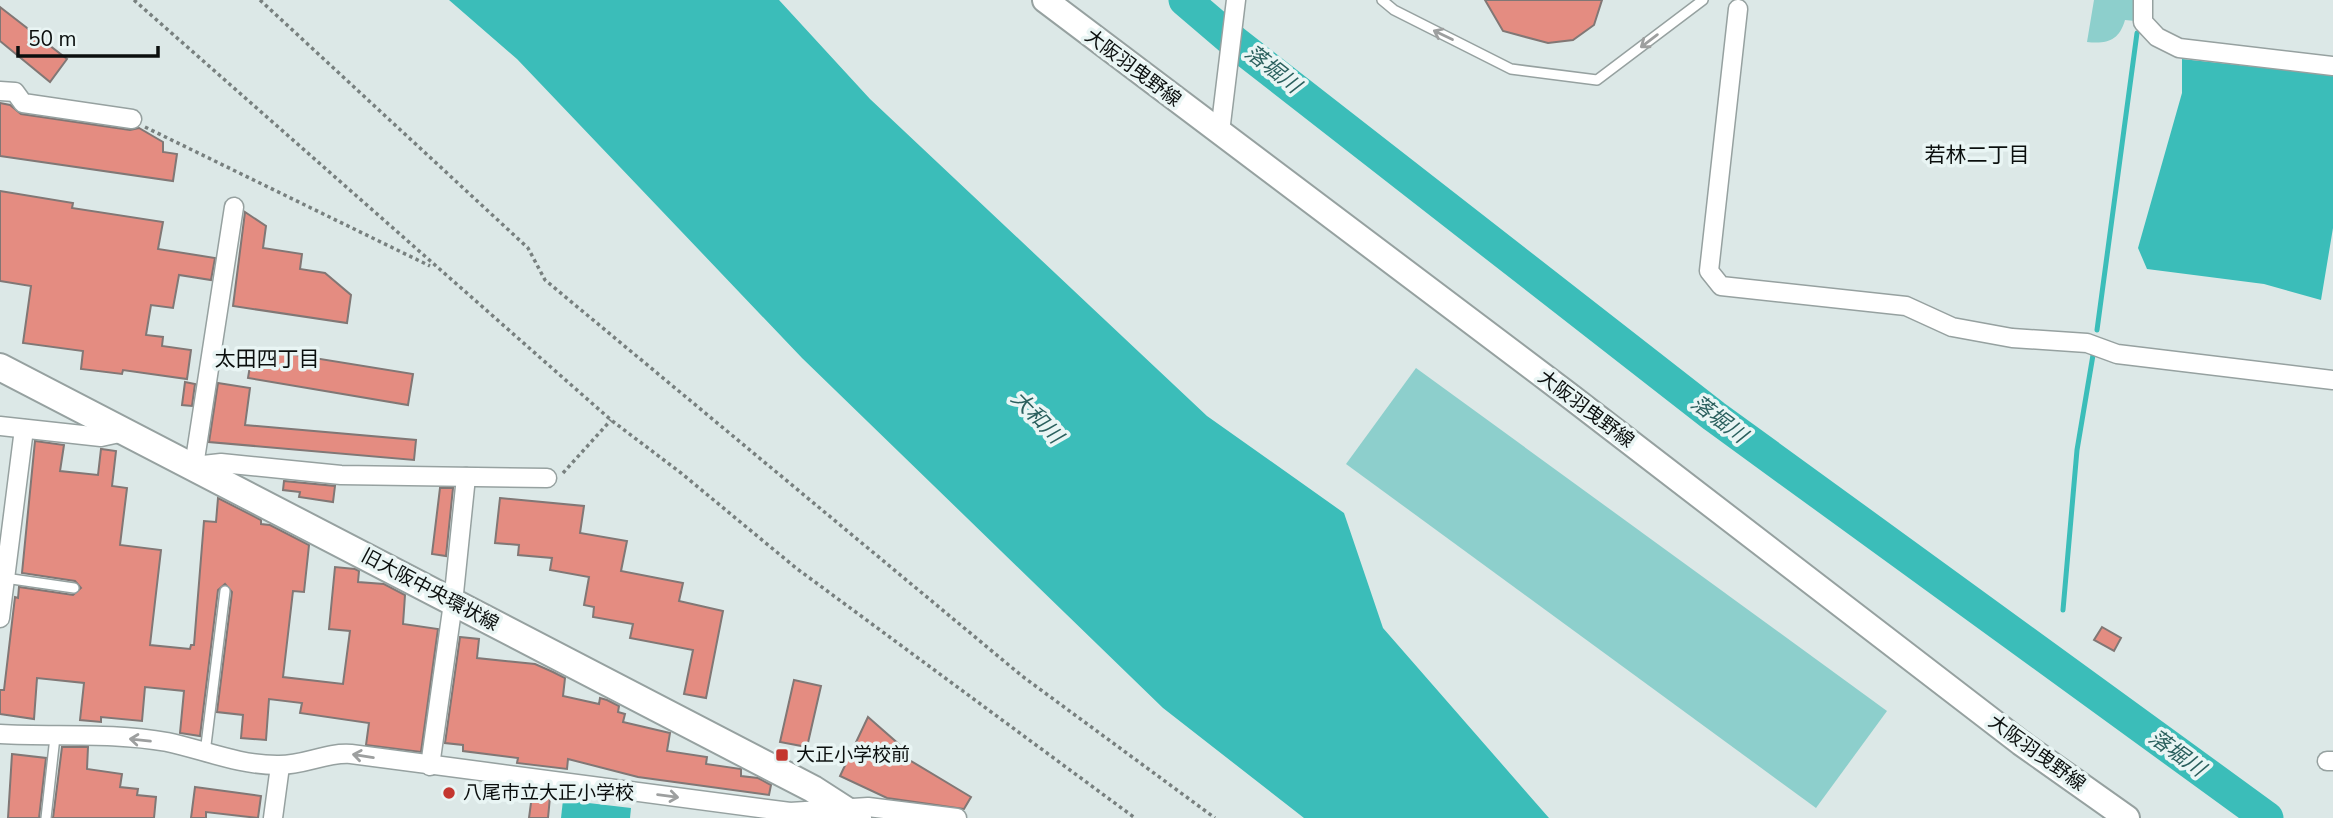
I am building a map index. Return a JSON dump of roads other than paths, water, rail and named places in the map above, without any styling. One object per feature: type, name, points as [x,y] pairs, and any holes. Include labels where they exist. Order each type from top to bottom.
[{"type":"main road","name":"大阪羽曳野線","points":[[1045,0],[2021,743],[2127,818]]},
{"type":"main road","name":"旧大阪中央環状線","points":[[0,367],[194,466],[851,813]]},
{"type":"street","points":[[1220,132],[1236,0]]},
{"type":"street","points":[[2143,0],[2143,22],[2157,37],[2179,48],[2333,66]]},
{"type":"street","points":[[1738,9],[1709,271],[1721,286],[1906,306],[1952,327],[2012,338],[2087,342],[2117,354],[2333,380]]},
{"type":"street","points":[[0,91],[15,92],[23,103],[132,119]]},
{"type":"street","points":[[233,207],[194,466],[221,463],[341,475],[547,478]]},
{"type":"street","points":[[0,426],[101,437],[124,432]]},
{"type":"street","points":[[0,618],[24,429]]},
{"type":"street","points":[[430,766],[453,603],[466,477]]},
{"type":"street","points":[[0,734],[55,737],[92,735],[166,742],[242,762],[279,766],[336,753],[789,815],[851,813],[957,818]]},
{"type":"street","points":[[273,818],[279,766]]},
{"type":"lane","points":[[1382,0],[1394,10],[1511,69],[1597,80],[1703,0]]},
{"type":"lane","points":[[5,578],[74,588]]},
{"type":"lane","points":[[205,753],[225,591]]},
{"type":"lane","points":[[46,818],[55,737]]},
{"type":"water","name":"大和川","points":[[449,0],[779,0],[870,99],[1207,416],[1344,513],[1383,628],[1549,818],[1304,818],[1163,708],[802,358],[517,59]]},
{"type":"water","points":[[2182,59],[2333,75],[2333,228],[2321,300],[2264,284],[2147,269],[2138,248],[2182,93]]},
{"type":"water","points":[[563,800],[631,808],[630,818],[561,818]]},
{"type":"waterway","name":"落堀川","points":[[1185,0],[1233,41],[1714,416],[2267,818]]},
{"type":"waterway","points":[[2097,330],[2137,33]]},
{"type":"waterway","points":[[2063,610],[2077,450],[2093,355]]},
{"type":"place","name":"大正小学校前","points":[[782,755]]},
{"type":"place","name":"八尾市立大正小学校","points":[[449,793]]},
{"type":"district","name":"若林二丁目","points":[[1977,155]]},
{"type":"district","name":"太田四丁目","points":[[267,359]]}]
